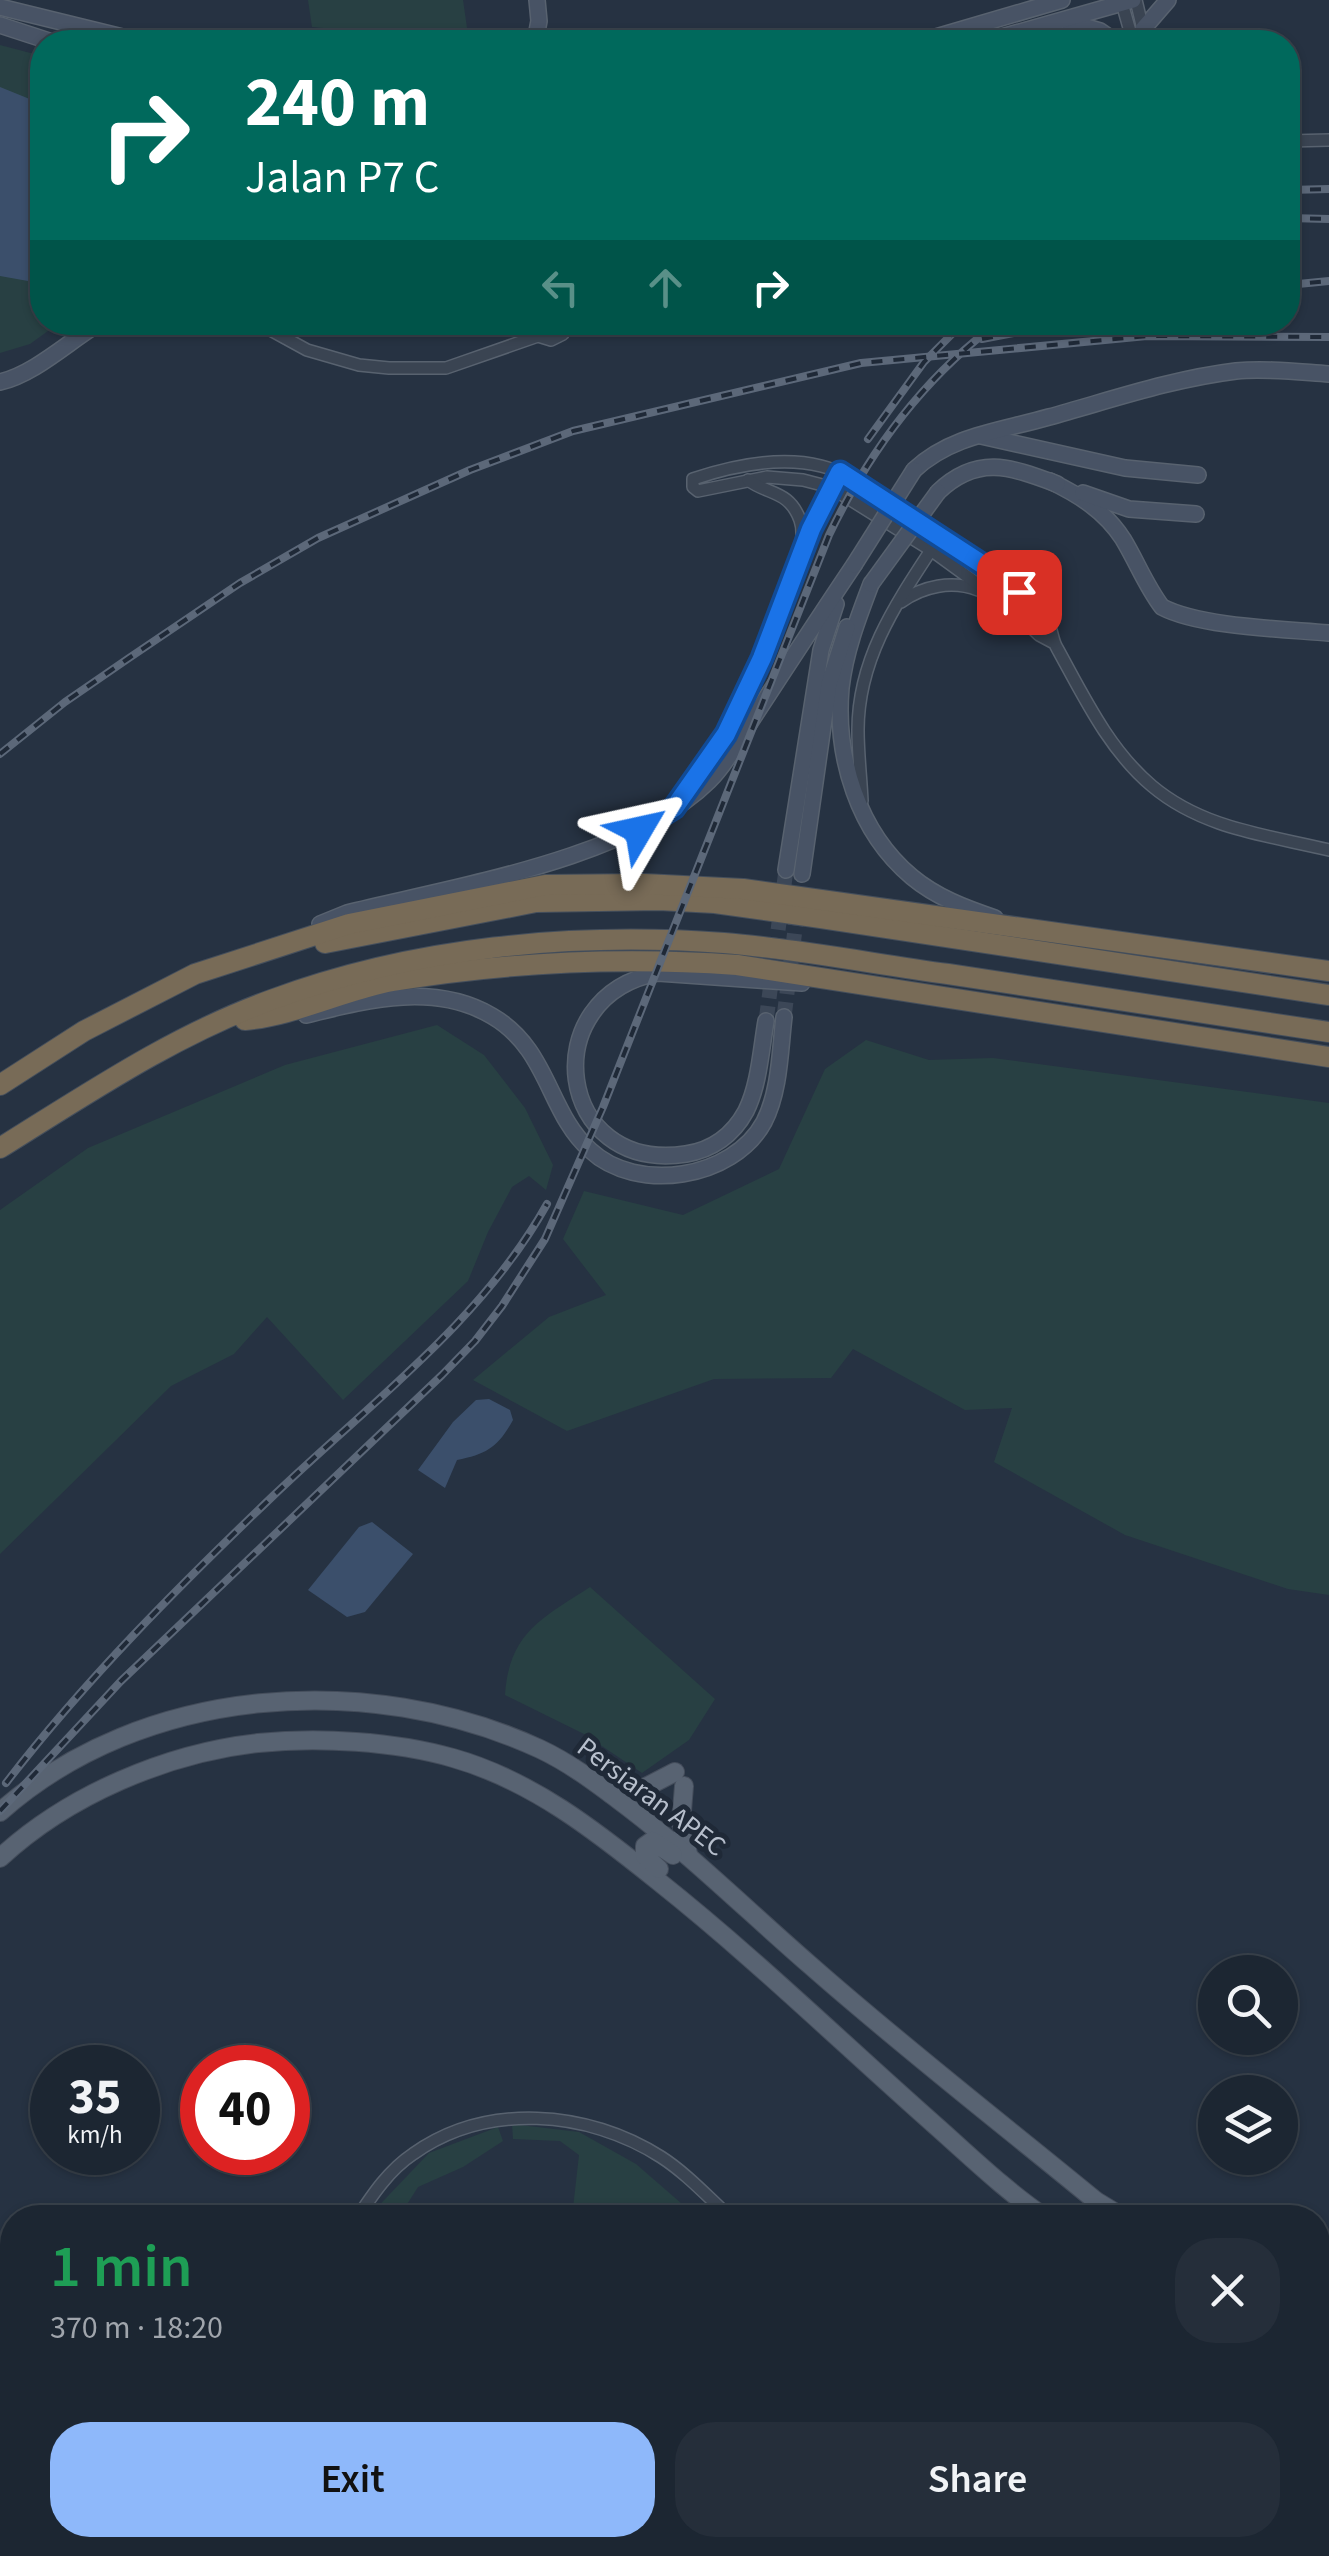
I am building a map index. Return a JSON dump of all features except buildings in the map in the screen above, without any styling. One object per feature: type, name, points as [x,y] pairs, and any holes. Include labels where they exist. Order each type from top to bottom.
[{"type":"highway","points":[[0,1084],[84,1031],[195,974],[349,924],[546,885],[595,883],[743,890],[1329,971]]},
{"type":"highway","points":[[84,1031],[160,997],[314,945],[536,902],[616,898],[728,905],[1329,995]]},
{"type":"highway","points":[[0,1148],[123,1072],[217,1022],[315,984],[412,960],[530,945],[622,940],[726,944],[1329,1032]]},
{"type":"highway","points":[[217,1022],[256,1019],[389,982],[481,970],[652,959],[737,965],[1329,1057]]},
{"type":"main road","name":"Persiaran APEC","points":[[0,1812],[62,1766],[110,1741],[218,1707],[348,1700],[435,1716],[540,1749],[611,1794],[688,1855],[812,1968],[1105,2205]]},
{"type":"main road","points":[[0,1858],[50,1819],[147,1768],[214,1748],[281,1741],[352,1741],[452,1757],[513,1782],[570,1813],[730,1939],[894,2089],[1031,2205]]},
{"type":"main road","points":[[611,1794],[680,1779],[680,1824],[688,1855]]},
{"type":"main road","points":[[730,1939],[719,1920],[644,1856],[645,1846],[652,1841],[663,1846],[732,1903],[748,1910]]},
{"type":"street","points":[[537,0],[542,30]]},
{"type":"street","points":[[960,30],[1062,0]]},
{"type":"street","points":[[1147,30],[1168,0]]},
{"type":"street","points":[[1028,30],[1128,1],[1138,30]]},
{"type":"street","points":[[0,7],[94,30]]},
{"type":"street","points":[[537,30],[539,20]]},
{"type":"street","points":[[1062,20],[1097,30]]},
{"type":"street","points":[[0,26],[30,35]]},
{"type":"street","points":[[1300,141],[1329,140]]},
{"type":"street","points":[[0,382],[36,368],[80,335]]},
{"type":"street","points":[[280,335],[307,350],[359,365],[388,368],[446,368],[538,336],[544,340],[560,335]]},
{"type":"street","points":[[195,974],[347,913],[598,846],[639,830],[674,808],[710,780],[914,470],[928,457],[977,435],[1184,379],[1241,370],[1329,374]]},
{"type":"street","points":[[977,435],[1125,468],[1198,474]]},
{"type":"street","points":[[747,472],[808,463],[840,472],[940,536],[1019,592],[1049,623],[1054,643],[1110,740],[1154,788],[1184,810],[1225,827],[1326,846]]},
{"type":"street","points":[[854,565],[830,618],[821,650],[794,872],[833,665],[851,617],[870,584],[950,480],[988,466],[1023,470],[1129,509],[1196,514]]},
{"type":"street","points":[[747,472],[830,488],[931,550],[1054,643]]},
{"type":"street","points":[[747,472],[779,493],[797,513],[803,536],[798,565]]},
{"type":"street","points":[[674,808],[726,734],[840,472]]},
{"type":"street","points":[[1050,481],[1077,494],[1107,520],[1162,607],[1216,621],[1329,632]]},
{"type":"street","points":[[863,816],[858,728],[871,656],[890,614],[940,536]]},
{"type":"street","points":[[870,584],[852,634],[841,689],[847,769],[863,816],[876,836],[910,876],[953,903],[995,918],[1118,941]]},
{"type":"street","points":[[890,614],[913,593],[941,586],[970,587],[991,596]]},
{"type":"street","points":[[766,1021],[752,1097],[740,1121],[718,1143],[692,1154],[645,1154],[614,1143],[584,1110],[577,1091],[579,1038],[594,1009],[618,986],[634,978],[658,974],[876,988]]},
{"type":"street","points":[[256,1019],[303,1016],[405,996],[470,1006],[490,1014],[521,1040],[588,1149],[618,1168],[652,1175],[704,1168],[742,1148],[756,1135],[772,1101],[784,1017]]},
{"type":"street","points":[[366,2205],[384,2180],[432,2141],[503,2120],[532,2116],[597,2127],[625,2138],[662,2157],[716,2205]]},
{"type":"green space","points":[[308,0],[463,0],[467,30],[343,30],[312,27]]},
{"type":"green space","points":[[0,45],[30,53],[30,335],[42,335],[30,344],[0,353]]},
{"type":"green space","points":[[437,1025],[484,1055],[525,1108],[553,1165],[546,1190],[529,1176],[512,1187],[468,1281],[343,1400],[267,1317],[234,1354],[171,1386],[0,1554],[0,1210],[88,1148],[285,1065]]},
{"type":"green space","points":[[866,1040],[929,1060],[993,1058],[1329,1103],[1329,1595],[1288,1589],[1125,1535],[994,1462],[1012,1408],[965,1410],[853,1349],[831,1378],[714,1379],[567,1431],[473,1380],[549,1317],[606,1295],[563,1239],[584,1191],[683,1215],[779,1169],[825,1069]]},
{"type":"green space","points":[[590,1587],[715,1699],[689,1740],[642,1773],[584,1734],[505,1695],[513,1656],[521,1641],[544,1618]]},
{"type":"green space","points":[[512,2124],[579,2132],[636,2164],[683,2205],[573,2205],[579,2155],[560,2141],[513,2139]]},
{"type":"green space","points":[[498,2127],[503,2141],[463,2167],[418,2187],[407,2205],[379,2205],[429,2153]]},
{"type":"water","points":[[0,87],[30,99],[30,280],[0,276]]},
{"type":"water","points":[[489,1399],[510,1410],[513,1420],[497,1443],[484,1452],[457,1460],[445,1488],[418,1470],[453,1422],[476,1400]]},
{"type":"water","points":[[372,1522],[413,1554],[365,1612],[347,1617],[308,1590],[359,1527]]},
{"type":"tunnel","points":[[766,1021],[786,870]]},
{"type":"tunnel","points":[[784,1017],[802,874]]},
{"type":"railway","points":[[1300,190],[1329,189]]},
{"type":"railway","points":[[1300,218],[1329,219]]},
{"type":"railway","points":[[1300,284],[1329,281]]},
{"type":"railway","points":[[868,439],[924,362],[951,335]]},
{"type":"railway","points":[[0,1811],[121,1681],[442,1375],[502,1306],[545,1239],[603,1107],[829,535],[862,474],[901,418],[946,367],[983,335]]},
{"type":"railway","points":[[982,339],[1003,335]]},
{"type":"railway","points":[[0,754],[129,658],[240,583],[318,538],[470,470],[573,431],[861,363],[1147,336],[1329,337]]},
{"type":"railway","points":[[6,1783],[68,1707],[169,1599],[457,1323],[521,1246],[547,1204]]},
{"type":"route","points":[[639,830],[674,808],[726,734],[762,658],[811,529],[840,472],[1019,592]]}]
